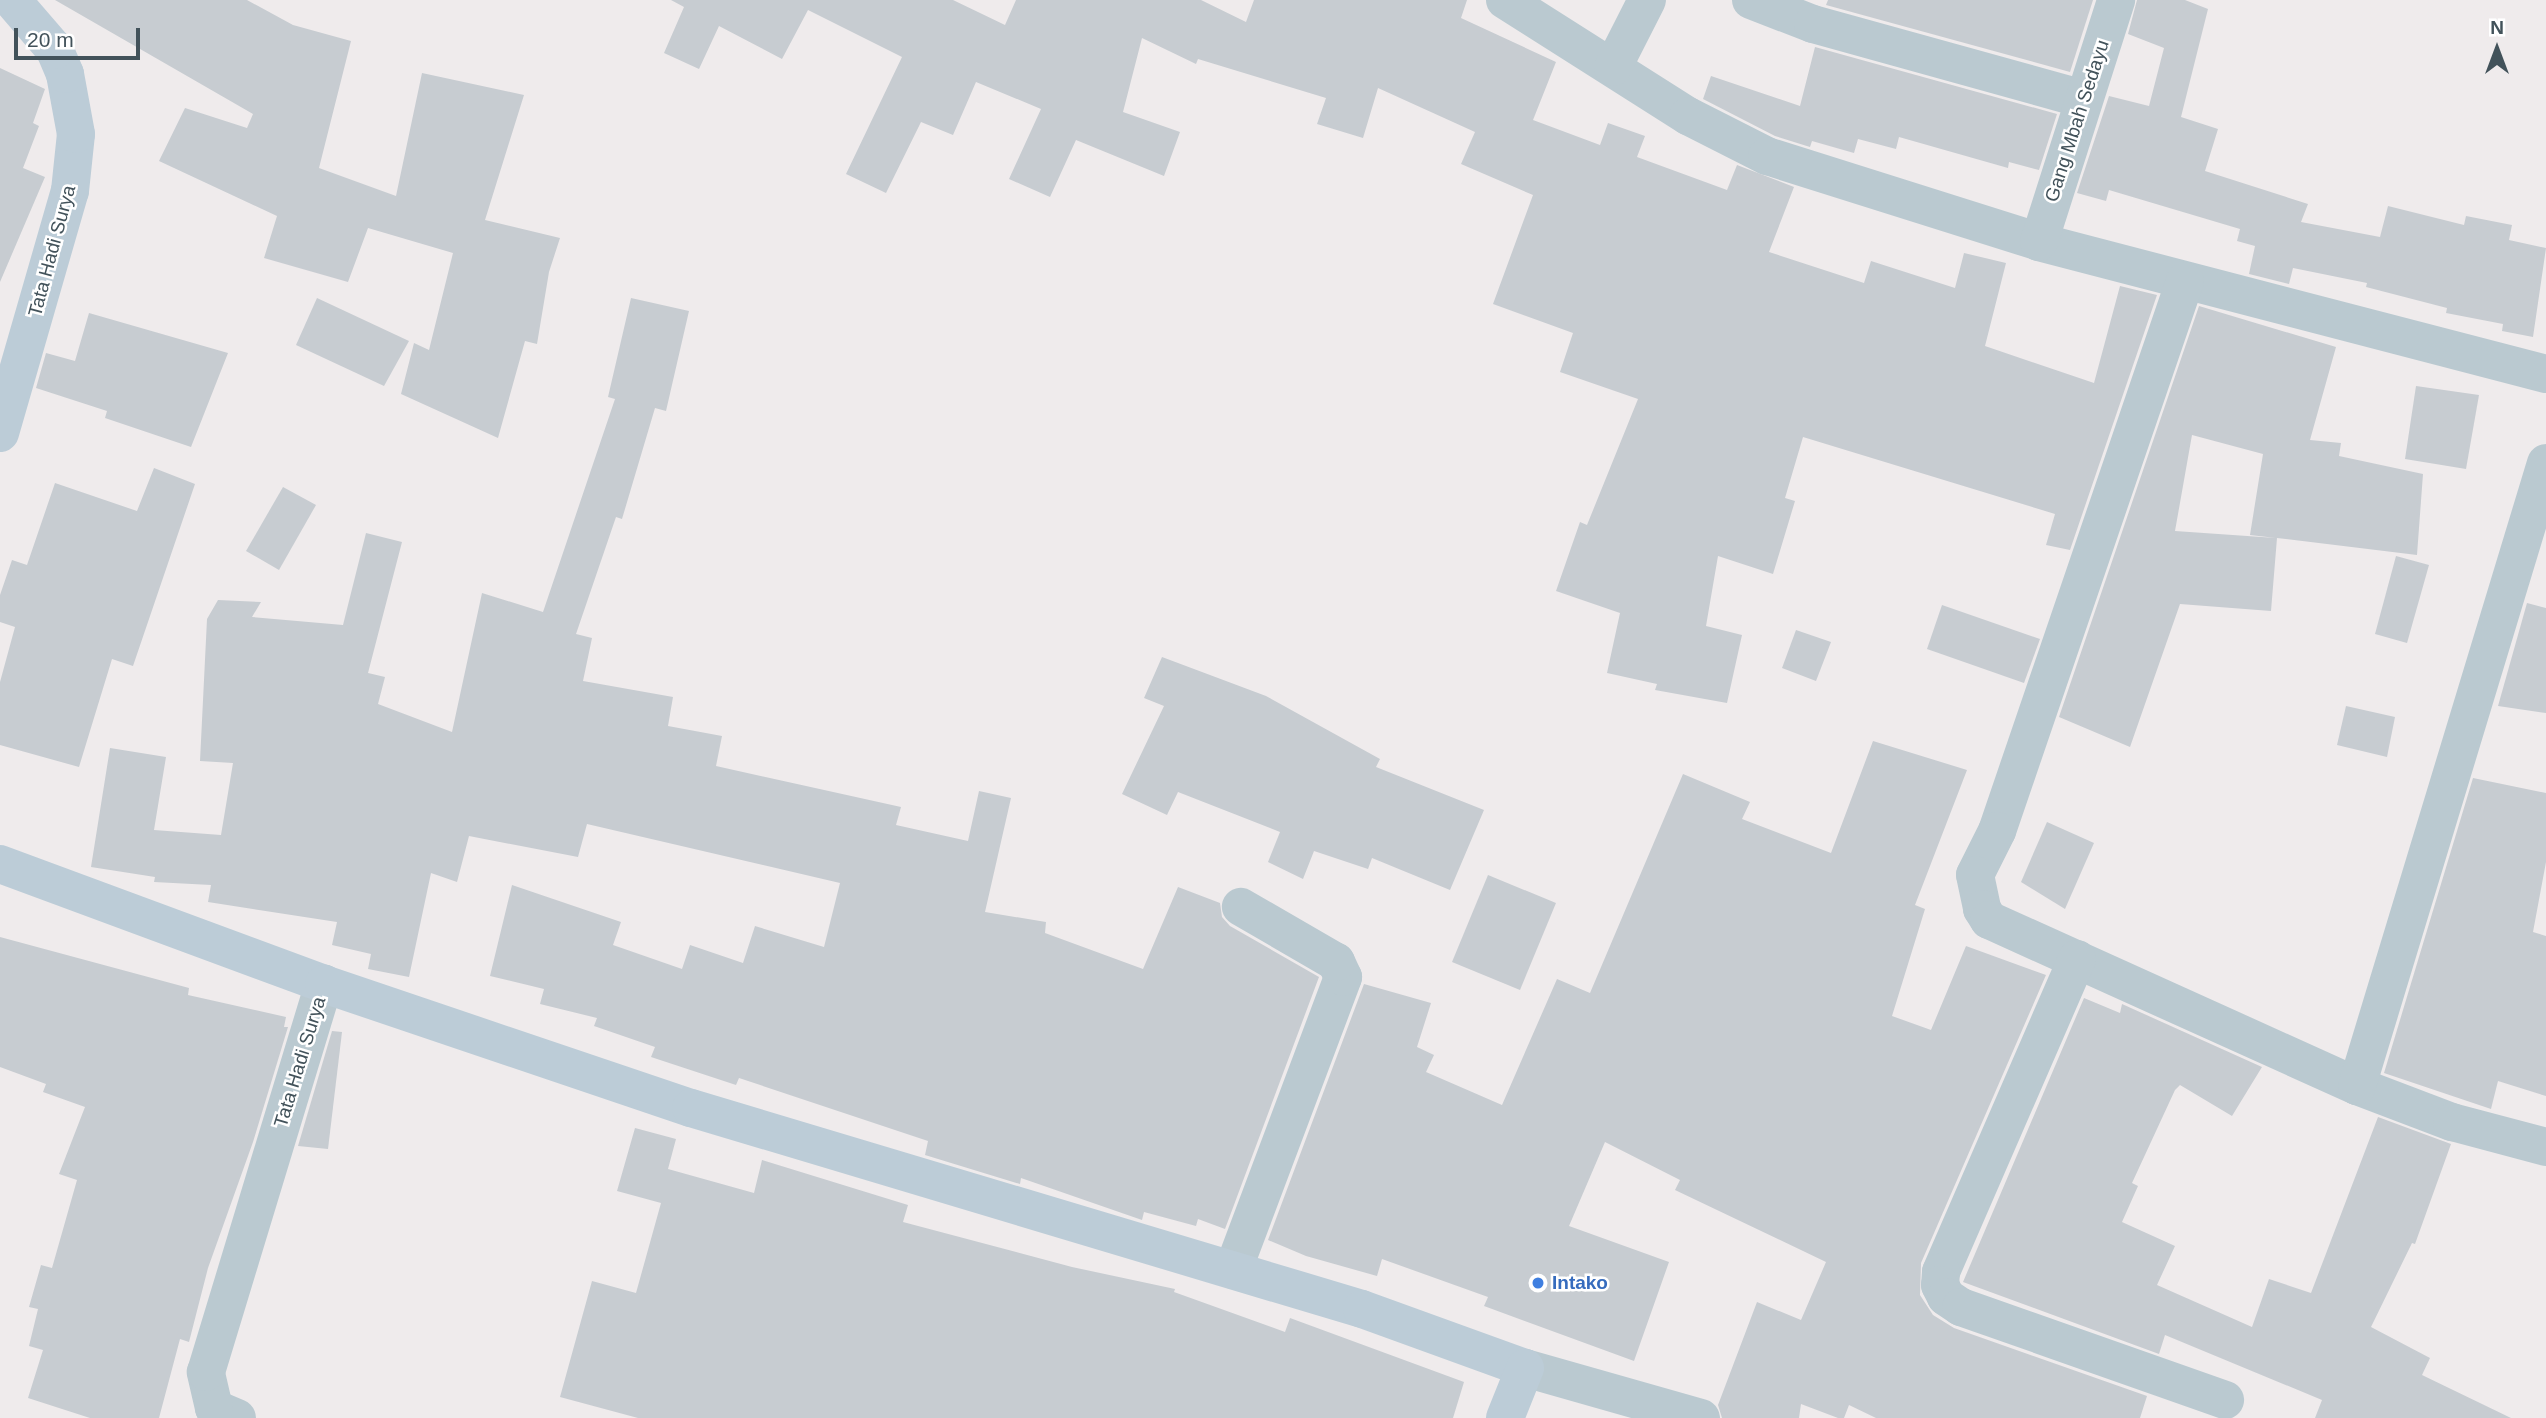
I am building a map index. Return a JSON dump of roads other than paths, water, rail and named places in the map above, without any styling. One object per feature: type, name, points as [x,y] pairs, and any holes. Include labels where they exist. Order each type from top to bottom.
[{"type":"street","name":"Tata Hadi Surya","points":[[0,433],[70,191],[76,134],[65,74],[55,50],[12,0]]},
{"type":"street","points":[[1505,0],[1688,116],[1767,156],[2039,242],[2546,374]]},
{"type":"street","points":[[1613,67],[1647,0]]},
{"type":"street","points":[[1751,0],[1813,24],[2084,99]]},
{"type":"street","name":"Gang Mbah Sedayu","points":[[2039,242],[2116,0]]},
{"type":"street","points":[[2185,281],[1997,831],[1975,875],[1976,891],[1989,920],[2357,1086],[2452,1122],[2546,1147]]},
{"type":"street","points":[[2357,1086],[2546,463]]},
{"type":"street","name":"Tata Hadi Surya","points":[[0,864],[324,984],[206,1372],[214,1408],[237,1418]]},
{"type":"street","points":[[1233,1270],[1342,977],[1336,962],[1241,907]]},
{"type":"street","points":[[2077,959],[1941,1272],[1940,1285],[1946,1297],[1961,1307],[2225,1400]]},
{"type":"street","points":[[324,984],[704,1112],[1362,1309],[1525,1368],[1701,1418]]},
{"type":"street","points":[[1505,1418],[1525,1368]]},
{"type":"place","name":"Intako","points":[[1538,1283]]}]
